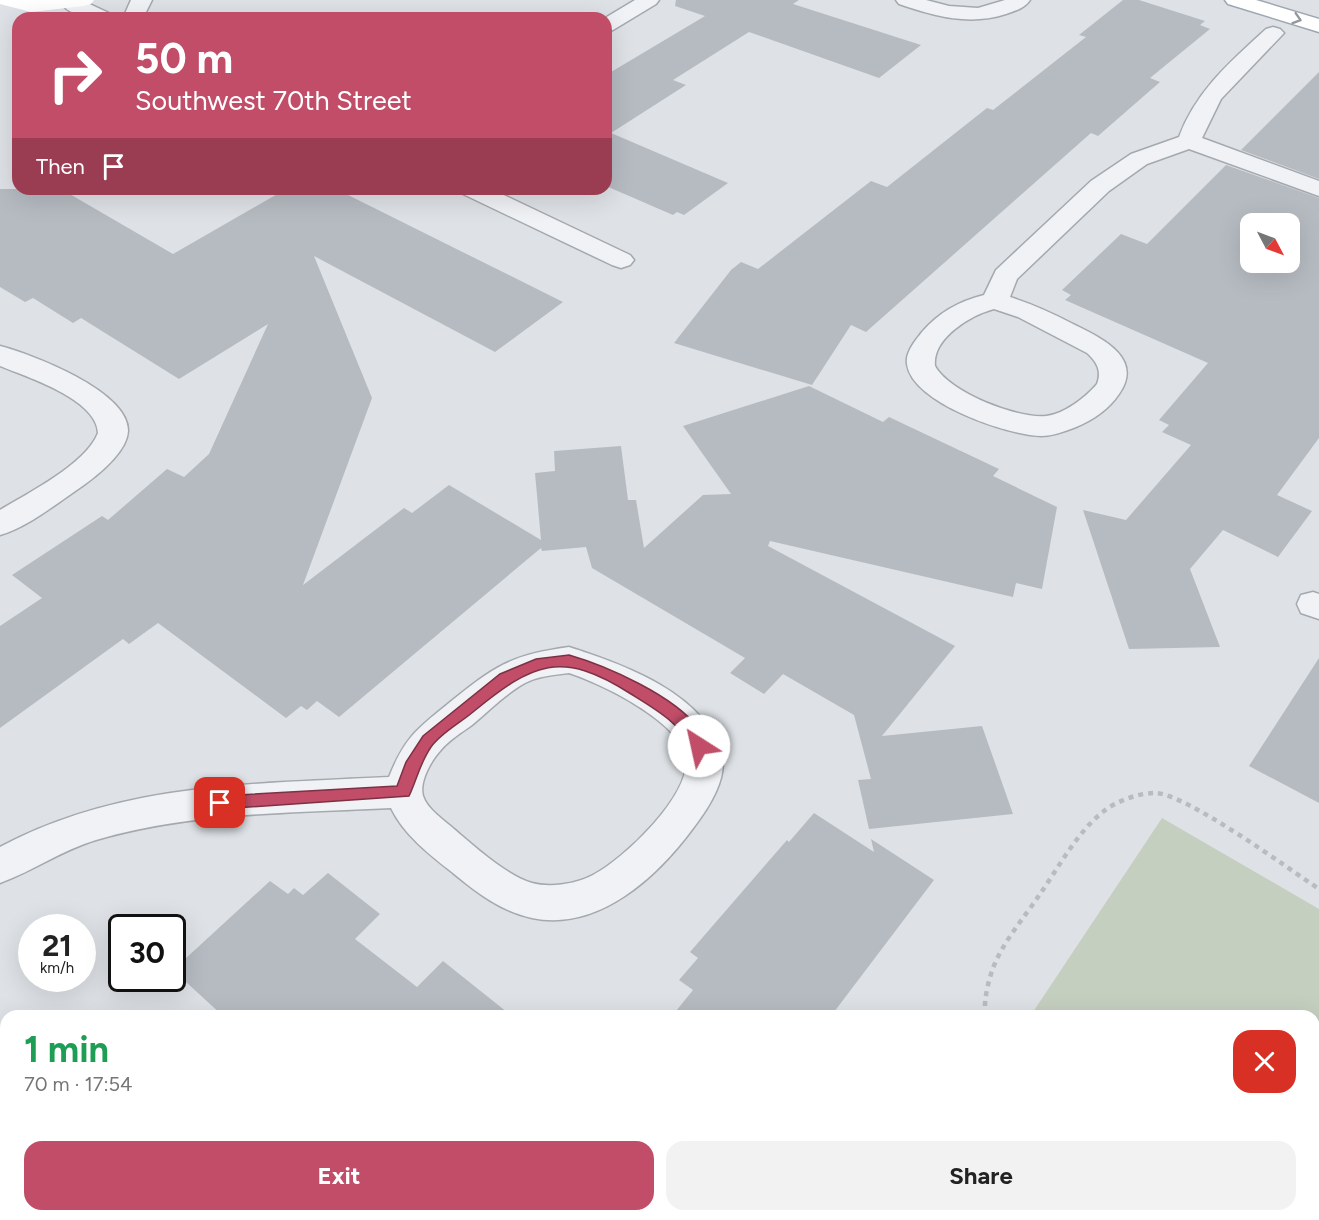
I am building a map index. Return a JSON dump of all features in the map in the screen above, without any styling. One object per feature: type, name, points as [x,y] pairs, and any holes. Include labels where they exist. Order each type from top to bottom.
[{"type":"street","points":[[7,0],[31,6]]},
{"type":"street","points":[[612,22],[649,0]]},
{"type":"street","points":[[906,0],[946,12],[980,15],[1001,10],[1020,0]]},
{"type":"street","points":[[1234,0],[1319,26]]},
{"type":"street","points":[[0,11],[77,1],[94,12]]},
{"type":"street","points":[[1189,141],[1194,122],[1212,93],[1273,33]]},
{"type":"street","points":[[995,301],[1005,276],[1100,186],[1139,159],[1189,141],[1319,189]]},
{"type":"street","points":[[485,195],[621,260]]},
{"type":"street","points":[[995,301],[1027,311],[1097,347],[1107,356],[1112,367],[1113,378],[1108,389],[1078,415],[1061,424],[1043,427],[1025,425],[983,411],[947,393],[928,379],[921,366],[921,355],[927,344],[954,317],[969,308],[995,301]]},
{"type":"street","points":[[0,355],[60,381],[93,400],[112,422],[113,434],[108,447],[70,480],[0,524]]},
{"type":"street","points":[[569,660],[595,668],[621,680],[672,712],[693,733],[705,759],[700,781],[690,804],[674,826],[632,870],[609,887],[577,900],[551,902],[529,900],[510,892],[426,827],[411,812],[403,792],[411,766],[428,740],[505,678],[536,664],[569,660]]},
{"type":"street","points":[[0,866],[49,840],[95,823],[148,811],[198,804],[403,792]]},
{"type":"path","points":[[985,1010],[984,1002],[992,970],[1014,932],[1082,835],[1104,811],[1129,798],[1155,793],[1172,796],[1210,817],[1319,889]]},
{"type":"green space","points":[[1162,818],[1319,909],[1319,1010],[1034,1010]]},
{"type":"building","points":[[676,0],[799,0],[793,4],[921,45],[879,78],[749,32],[673,80],[686,85],[612,132],[612,71],[705,16],[675,6]]},
{"type":"building","points":[[1123,0],[1139,0],[1205,21],[1200,25],[1210,29],[1150,78],[1160,82],[1098,136],[1091,133],[866,332],[851,325],[812,385],[674,343],[731,270],[741,262],[758,269],[871,181],[887,187],[987,108],[993,110],[1086,37],[1079,35]]},
{"type":"building","points":[[1319,72],[1319,179],[1241,150]]},
{"type":"building","points":[[612,133],[728,183],[684,215],[677,212],[673,215],[612,189]]},
{"type":"building","points":[[1226,165],[1319,198],[1319,438],[1277,495],[1312,511],[1278,557],[1223,530],[1190,569],[1220,647],[1129,649],[1083,510],[1126,520],[1191,445],[1162,432],[1169,425],[1159,420],[1208,363],[1065,300],[1071,295],[1062,290],[1121,234],[1147,244]]},
{"type":"building","points":[[0,189],[12,189],[12,195],[71,195],[173,254],[276,195],[348,195],[563,302],[495,352],[314,256],[372,398],[303,585],[404,508],[412,513],[449,485],[541,540],[535,473],[555,471],[554,451],[621,446],[628,500],[636,500],[644,548],[703,495],[731,494],[683,426],[809,386],[883,422],[889,417],[999,469],[993,476],[1057,507],[1042,589],[1016,583],[1013,597],[770,541],[768,546],[955,646],[882,736],[982,726],[1013,814],[869,829],[858,780],[871,779],[854,715],[783,674],[764,694],[730,673],[745,658],[592,568],[586,547],[542,551],[541,548],[339,717],[317,701],[307,710],[301,706],[286,718],[158,623],[129,644],[123,639],[0,728],[0,626],[42,598],[12,575],[102,516],[108,520],[167,469],[184,477],[209,454],[268,324],[179,379],[81,318],[73,323],[33,298],[25,302],[0,287]]},
{"type":"building","points":[[1319,658],[1319,803],[1249,766]]},
{"type":"building","points":[[814,813],[874,852],[871,839],[934,880],[836,1010],[677,1010],[693,990],[679,980],[698,958],[690,952],[787,840],[789,842]]},
{"type":"building","points":[[328,873],[380,914],[355,939],[417,987],[443,961],[504,1010],[216,1010],[186,982],[186,958],[270,881],[288,894],[294,888],[303,895]]},
{"type":"route","points":[[220,803],[403,792],[411,766],[428,740],[505,678],[536,664],[569,660],[595,668],[621,680],[672,712],[693,733],[699,746]]}]
